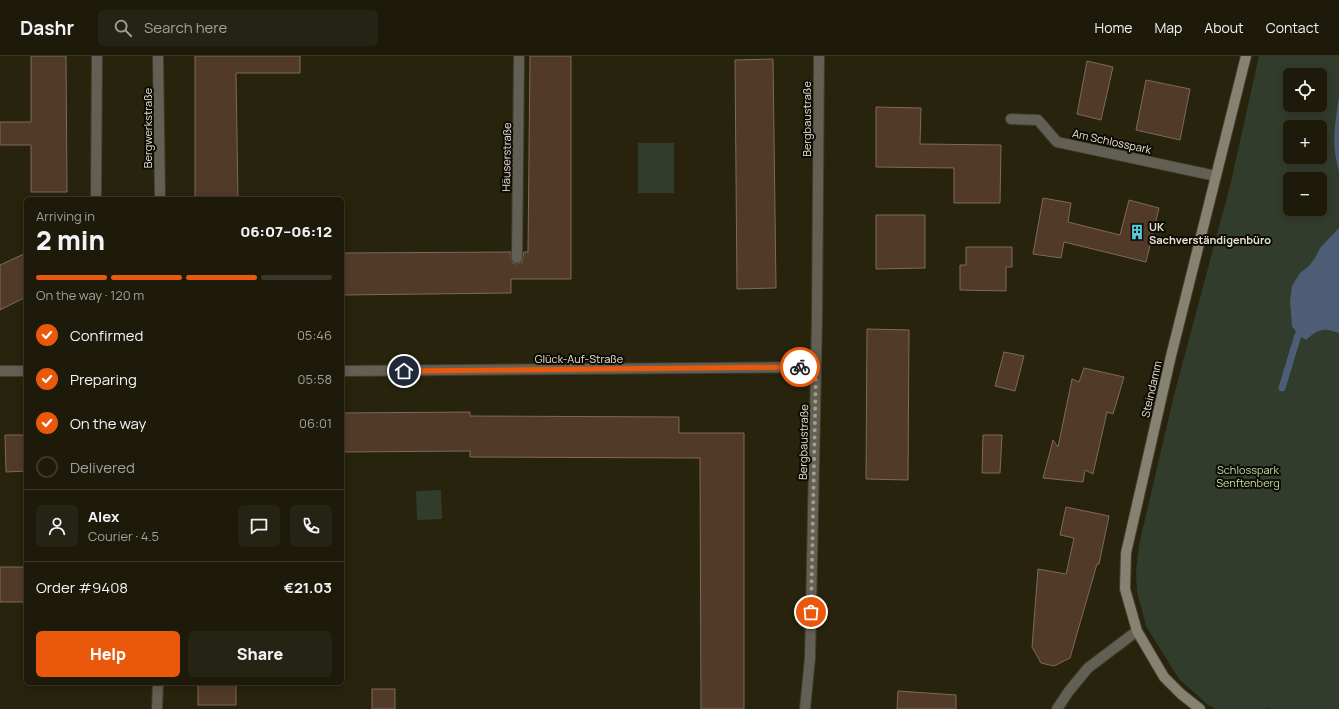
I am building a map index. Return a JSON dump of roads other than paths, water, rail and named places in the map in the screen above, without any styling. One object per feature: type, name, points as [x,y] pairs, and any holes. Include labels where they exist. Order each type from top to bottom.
[{"type":"street","points":[[96,56],[96,197]]},
{"type":"street","name":"Bergwerkstraße","points":[[158,56],[160,197]]},
{"type":"street","name":"Häuserstraße","points":[[517,258],[519,56]]},
{"type":"street","name":"Bergbaustraße","points":[[805,709],[810,658],[816,367],[819,56]]},
{"type":"street","name":"Steindamm","points":[[1200,709],[1181,694],[1164,676],[1137,631],[1125,589],[1126,553],[1170,356],[1246,56]]},
{"type":"street","name":"Am Schlosspark","points":[[1011,119],[1038,120],[1057,142],[1216,176]]},
{"type":"street","name":"Glück-Auf-Straße","points":[[344,371],[816,367]]},
{"type":"street","points":[[0,371],[24,371]]},
{"type":"street","points":[[1057,709],[1088,668],[1137,631]]},
{"type":"street","points":[[157,709],[158,685]]},
{"type":"water","points":[[1339,97],[1339,171],[1334,143]]},
{"type":"water","points":[[1339,228],[1339,333],[1329,330],[1321,330],[1314,333],[1306,340],[1298,335],[1292,326],[1290,301],[1292,286],[1300,273],[1309,266],[1315,258],[1320,248]]},
{"type":"waterway","points":[[1282,388],[1298,335]]},
{"type":"place","name":"UK Sachverständigenbüro","points":[[1137,232]]},
{"type":"park label","name":"Schlosspark Senftenberg","points":[[1248,475]]}]
